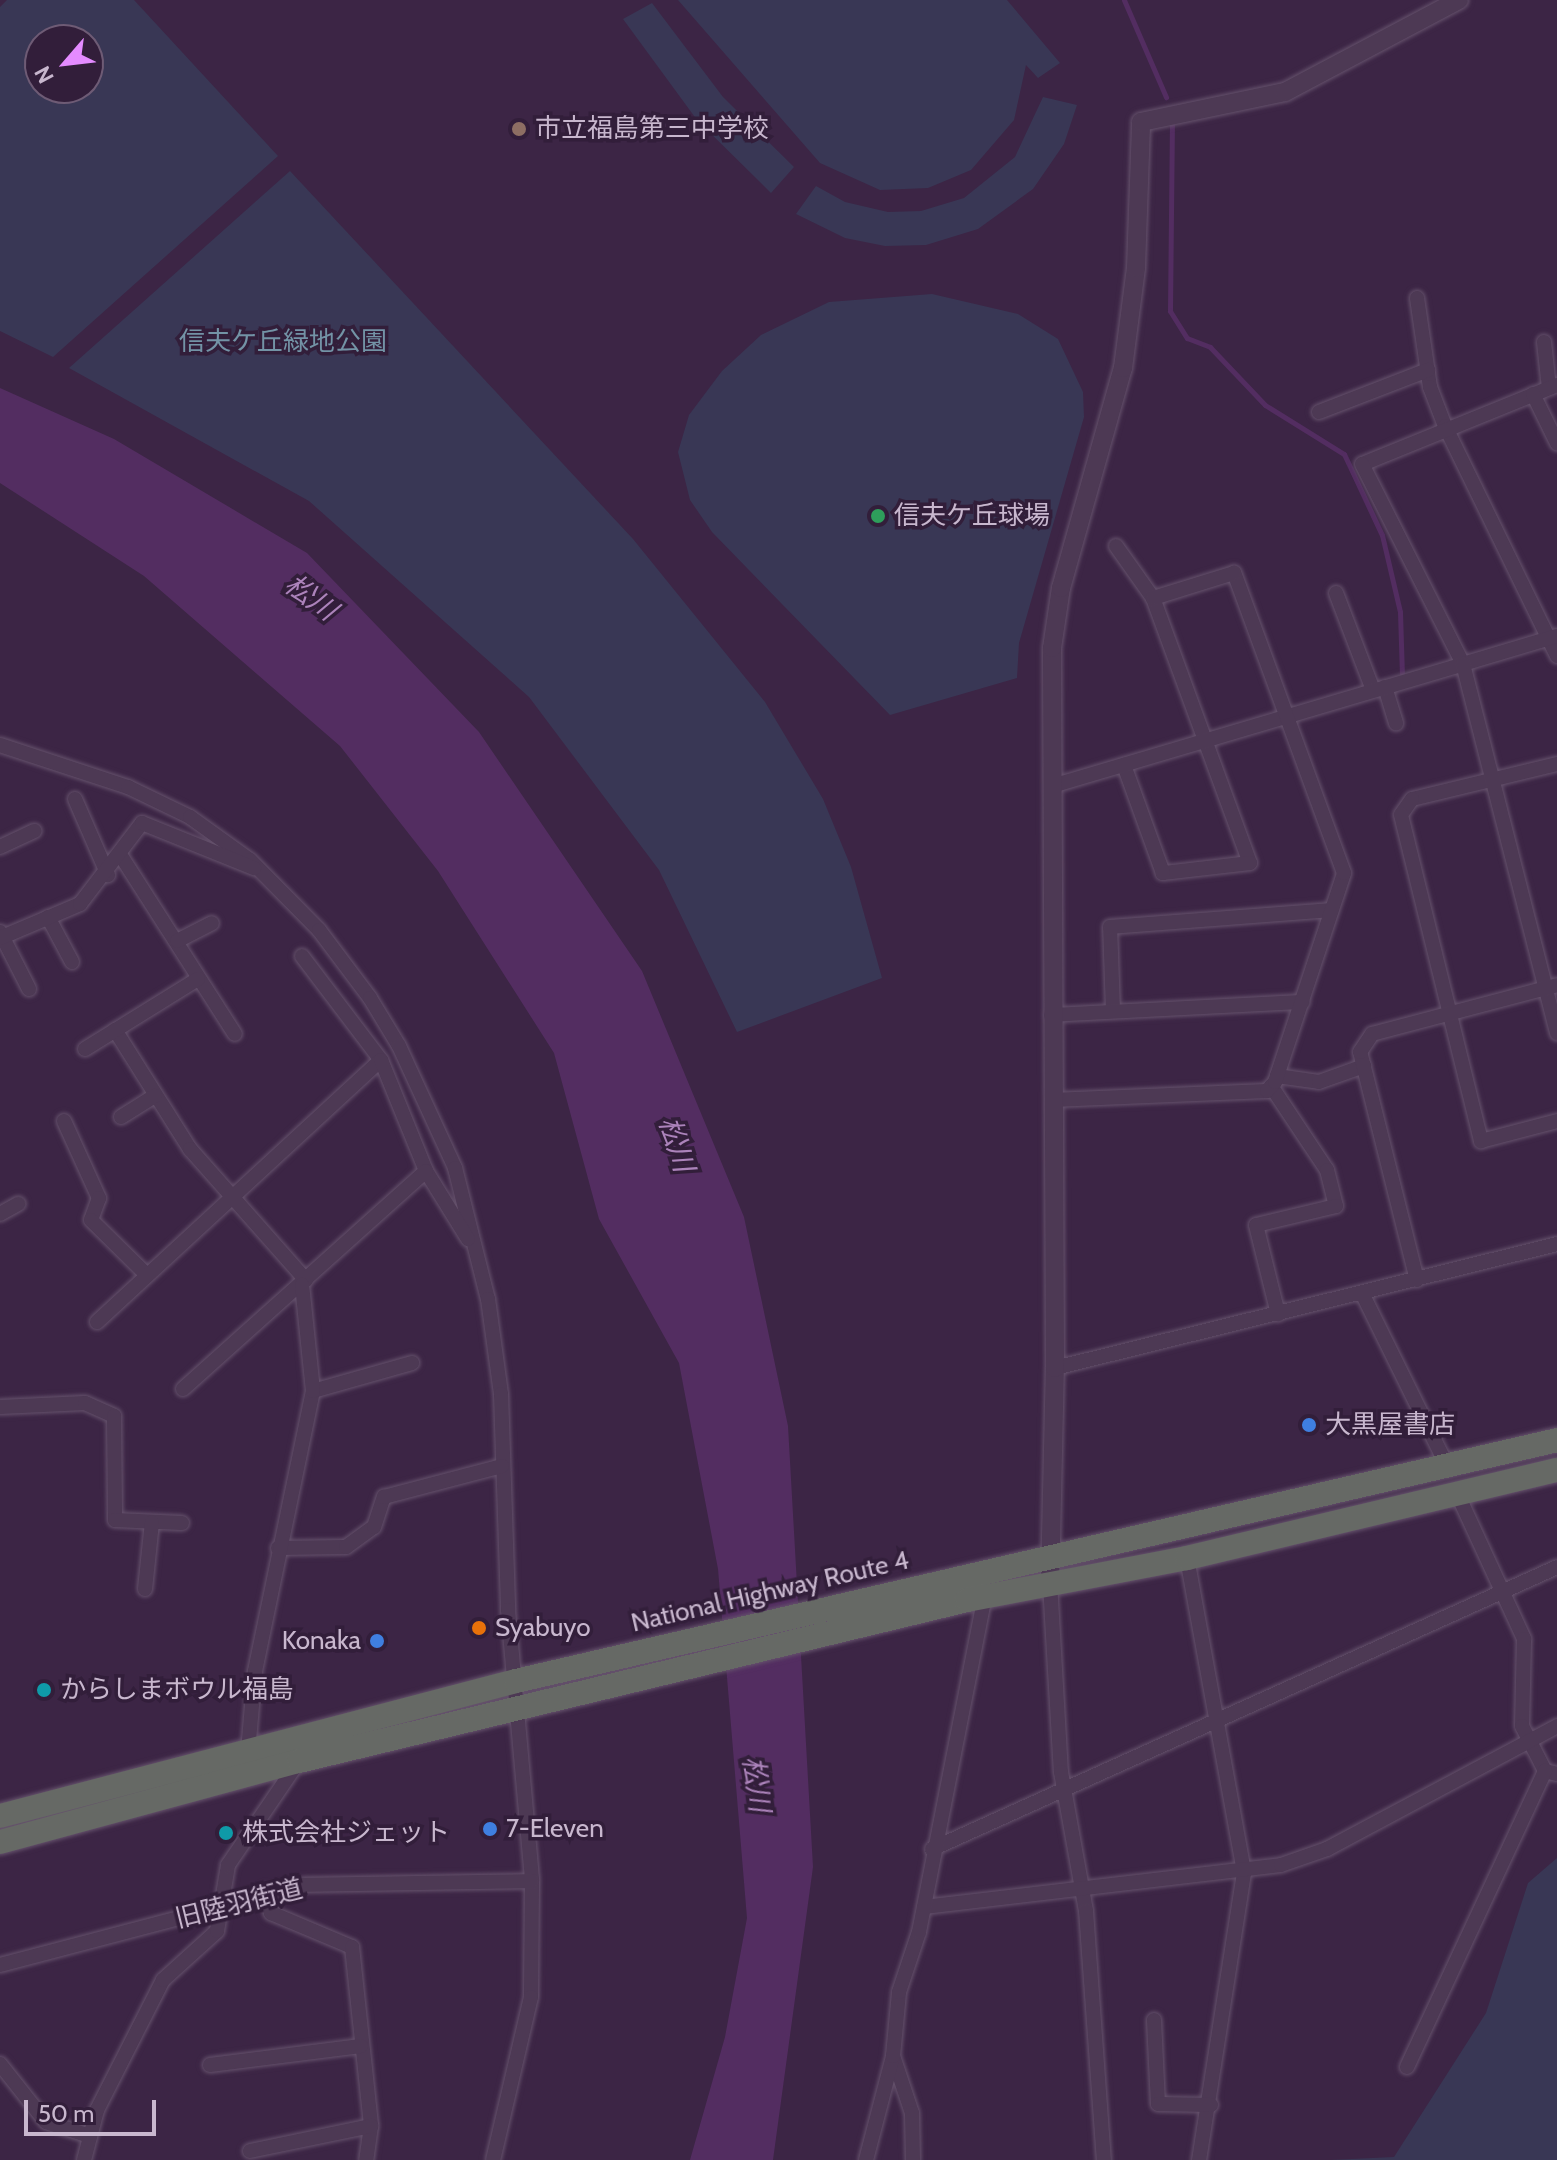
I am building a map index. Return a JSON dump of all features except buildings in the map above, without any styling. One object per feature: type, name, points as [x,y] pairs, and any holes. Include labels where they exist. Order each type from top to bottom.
[{"type":"highway","name":"National Highway Route 4","points":[[0,1842],[299,1761],[976,1598],[1049,1571],[1557,1440]]},
{"type":"highway","name":"National Highway Route 4","points":[[0,1816],[525,1679],[969,1574],[1049,1571],[1187,1558],[1557,1470]]},
{"type":"street","points":[[1104,2160],[1083,1889],[1067,1791],[1049,1571],[1055,1368],[1051,1015],[1052,648],[1061,588],[1123,368],[1136,268],[1141,122],[1285,92],[1459,0]]},
{"type":"street","points":[[1417,298],[1428,370],[1445,426],[1554,637],[1557,656]]},
{"type":"street","points":[[1544,342],[1553,386],[1445,426],[1362,464],[1463,664],[1492,780],[1551,987],[1557,1033]]},
{"type":"street","points":[[1319,412],[1428,370]]},
{"type":"street","points":[[1533,394],[1557,443]]},
{"type":"street","points":[[1116,546],[1153,598],[1250,863],[1163,873],[1124,765]]},
{"type":"street","points":[[1153,598],[1234,573],[1343,863],[1303,1002],[1274,1081]]},
{"type":"street","points":[[1336,593],[1396,723]]},
{"type":"street","points":[[1052,786],[1554,637]]},
{"type":"street","points":[[0,745],[128,787],[190,817],[262,871],[319,930],[399,1046],[455,1168],[495,1346],[502,1466],[525,1679],[532,1881],[531,1997],[493,2160]]},
{"type":"street","points":[[1557,764],[1412,799],[1401,815],[1481,1141],[1557,1121]]},
{"type":"street","points":[[75,799],[108,875]]},
{"type":"street","points":[[29,989],[1,935],[80,904],[108,875],[142,823],[153,823],[262,871]]},
{"type":"street","points":[[0,847],[35,831]]},
{"type":"street","points":[[121,856],[235,1034]]},
{"type":"street","points":[[1113,1011],[1110,927],[1331,910]]},
{"type":"street","points":[[48,917],[72,962]]},
{"type":"street","points":[[177,941],[212,923]]},
{"type":"street","points":[[302,956],[381,1060],[426,1171],[471,1242]]},
{"type":"street","points":[[85,1049],[198,979]]},
{"type":"street","points":[[1417,1280],[1360,1052],[1372,1034],[1551,987]]},
{"type":"street","points":[[1051,1015],[1303,1002]]},
{"type":"street","points":[[115,1030],[190,1149],[304,1283],[313,1391],[278,1548],[255,1671],[248,1752]]},
{"type":"street","points":[[97,1322],[381,1060]]},
{"type":"street","points":[[1052,1100],[1274,1081],[1319,1082],[1364,1066]]},
{"type":"street","points":[[1274,1081],[1327,1170],[1336,1206],[1256,1225],[1278,1314]]},
{"type":"street","points":[[121,1117],[155,1096]]},
{"type":"street","points":[[64,1121],[95,1186],[91,1220],[147,1275]]},
{"type":"street","points":[[183,1389],[426,1171]]},
{"type":"street","points":[[0,1214],[18,1204]]},
{"type":"street","points":[[1055,1368],[1557,1244]]},
{"type":"street","points":[[1362,1293],[1447,1466]]},
{"type":"street","points":[[313,1391],[412,1363]]},
{"type":"street","points":[[0,1407],[85,1403],[114,1416],[115,1520],[182,1523]]},
{"type":"street","points":[[278,1548],[346,1547],[374,1527],[384,1497],[502,1466]]},
{"type":"street","points":[[1407,2067],[1551,1772],[1522,1726],[1524,1639],[1457,1493]]},
{"type":"street","points":[[145,1589],[152,1522]]},
{"type":"street","points":[[1187,1558],[1219,1719],[1244,1873],[1211,2105],[1199,2160]]},
{"type":"street","points":[[932,1849],[1067,1791],[1557,1567]]},
{"type":"street","points":[[866,2160],[893,2056],[899,1992],[924,1907],[976,1598]]},
{"type":"street","points":[[924,1907],[1244,1873],[1327,1849],[1557,1726]]},
{"type":"street","points":[[84,2160],[90,2136],[163,1980],[217,1931],[228,1865],[299,1761]]},
{"type":"street","name":"旧陸羽街道","points":[[0,1965],[265,1892],[304,1885],[532,1881]]},
{"type":"street","points":[[265,1892],[271,1913],[352,1947],[371,2126],[366,2160]]},
{"type":"street","points":[[1154,2020],[1158,2104],[1211,2105]]},
{"type":"street","points":[[210,2065],[361,2046]]},
{"type":"street","points":[[893,2056],[908,2090],[913,2160]]},
{"type":"street","points":[[0,2064],[46,2122],[90,2136]]},
{"type":"street","points":[[250,2151],[371,2126]]},
{"type":"green space","points":[[7,0],[134,0],[278,156],[53,357],[0,331],[0,7]]},
{"type":"green space","points":[[678,0],[1007,0],[1060,63],[1038,78],[1026,65],[1014,120],[971,170],[928,188],[880,190],[820,163]]},
{"type":"green space","points":[[652,3],[723,97],[794,167],[771,193],[697,120],[623,19]]},
{"type":"green space","points":[[1043,97],[1077,105],[1064,144],[1033,189],[978,229],[926,245],[885,246],[845,238],[796,214],[816,186],[845,202],[888,212],[921,211],[964,198],[1015,157]]},
{"type":"green space","name":"信夫ケ丘緑地公園","points":[[290,171],[633,539],[765,702],[823,799],[851,867],[882,978],[737,1032],[659,870],[529,697],[309,501],[69,368]]},
{"type":"green space","name":"信夫ケ丘球場","points":[[932,294],[1018,314],[1058,339],[1083,392],[1084,417],[1019,643],[1017,678],[890,715],[712,532],[690,500],[678,452],[689,415],[722,371],[761,335],[829,302]]},
{"type":"green space","points":[[1557,1858],[1557,2160],[1330,2160],[1394,2157],[1486,2013],[1528,1883]]},
{"type":"water","name":"松川","points":[[0,388],[114,439],[307,553],[479,732],[642,971],[744,1217],[788,1426],[813,1867],[773,2160],[690,2160],[725,2037],[747,1918],[718,1569],[679,1363],[599,1219],[554,1053],[438,871],[340,746],[144,576],[0,483]]},
{"type":"waterway","points":[[1124,0],[1166,97]]},
{"type":"waterway","points":[[1172,119],[1170,311],[1187,338],[1210,347],[1265,405],[1344,454],[1382,535],[1400,612],[1402,677]]},
{"type":"place","name":"市立福島第三中学校","points":[[519,129]]},
{"type":"place","name":"信夫ケ丘球場","points":[[878,516]]},
{"type":"place","name":"大黒屋書店","points":[[1309,1425]]},
{"type":"place","name":"Syabuyo","points":[[479,1628]]},
{"type":"place","name":"Konaka","points":[[377,1641]]},
{"type":"place","name":"からしまボウル福島","points":[[44,1690]]},
{"type":"place","name":"7-Eleven","points":[[490,1829]]},
{"type":"place","name":"株式会社ジェット","points":[[226,1833]]}]
